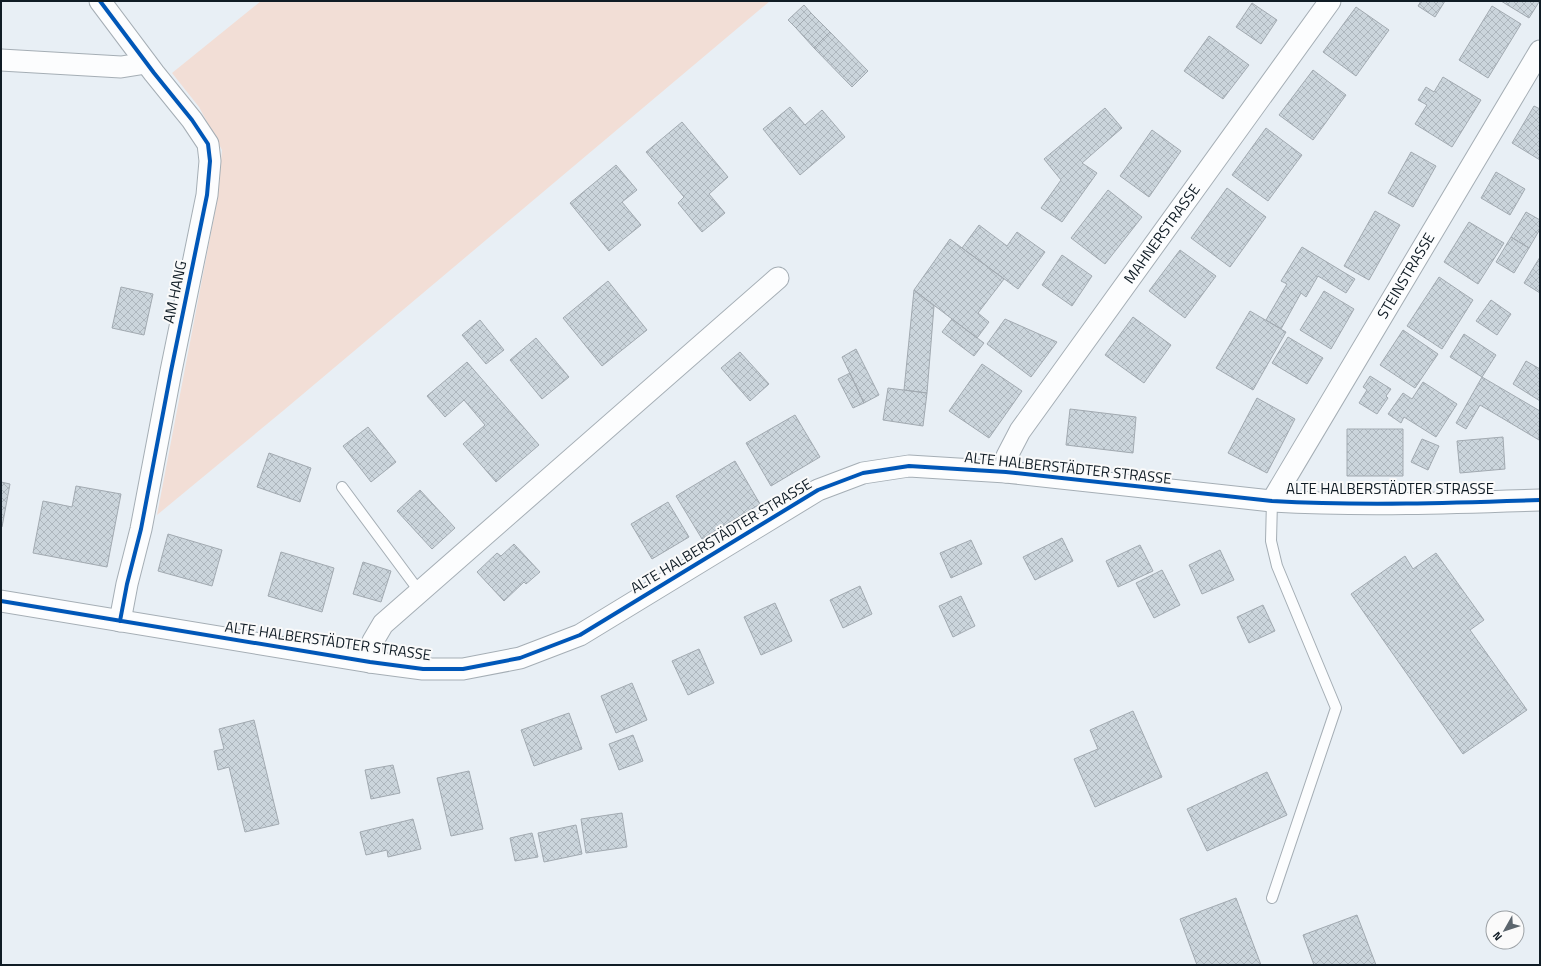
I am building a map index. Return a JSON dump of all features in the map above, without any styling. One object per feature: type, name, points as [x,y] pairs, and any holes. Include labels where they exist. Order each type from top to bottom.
[{"type":"street","name":"AM HANG","points":[[100,1],[146,63],[192,120],[208,144],[210,161],[207,195],[141,529],[127,584],[120,621]]},
{"type":"street","name":"MAHNERSTRASSE","points":[[1006,472],[1007,456],[1020,431],[1330,1]]},
{"type":"street","name":"STEINSTRASSE","points":[[1272,501],[1540,51]]},
{"type":"street","points":[[1,60],[121,67],[146,63]]},
{"type":"street","name":"ALTE HALBERSTÄDTER STRASSE","points":[[370,662],[373,640],[383,624],[778,278]]},
{"type":"street","name":"ALTE HALBERSTÄDTER STRASSE","points":[[1,600],[370,662],[423,669],[462,669],[520,658],[580,635],[818,490],[863,474],[909,466],[1006,472],[1272,501],[1396,505],[1540,500]]},
{"type":"lane","points":[[342,488],[419,591]]},
{"type":"lane","points":[[1272,501],[1271,541],[1277,566],[1336,708],[1272,898]]},
{"type":"shaded area","points":[[261,1],[770,1],[157,515],[217,201],[222,150],[199,107],[172,73]]},
{"type":"building","points":[[1421,1],[1445,1],[1435,17],[1418,6]]},
{"type":"building","points":[[1501,1],[1537,1],[1539,2],[1529,18]]},
{"type":"building","points":[[1252,3],[1277,20],[1261,44],[1236,27]]},
{"type":"building","points":[[804,5],[811,13],[796,28],[788,20]]},
{"type":"building","points":[[1492,6],[1521,24],[1488,78],[1459,60]]},
{"type":"building","points":[[1356,7],[1389,30],[1356,76],[1323,52]]},
{"type":"building","points":[[811,13],[830,32],[814,48],[796,28]]},
{"type":"building","points":[[830,32],[868,71],[852,87],[814,48]]},
{"type":"building","points":[[1209,36],[1249,65],[1223,99],[1184,71]]},
{"type":"building","points":[[1313,70],[1346,95],[1313,140],[1279,115]]},
{"type":"building","points":[[1443,77],[1481,100],[1452,147],[1415,124],[1427,105],[1418,100],[1426,87],[1434,92]]},
{"type":"building","points":[[1534,106],[1540,109],[1540,160],[1512,143]]},
{"type":"building","points":[[790,107],[805,125],[822,110],[845,137],[800,175],[763,129]]},
{"type":"building","points":[[1105,108],[1122,128],[1082,163],[1097,173],[1062,222],[1041,208],[1061,180],[1044,159]]},
{"type":"building","points":[[682,122],[728,177],[709,194],[725,213],[702,232],[678,203],[684,197],[646,152]]},
{"type":"building","points":[[1266,128],[1302,155],[1268,201],[1232,175]]},
{"type":"building","points":[[1152,130],[1181,151],[1149,197],[1120,176]]},
{"type":"building","points":[[1411,152],[1436,166],[1413,207],[1388,193]]},
{"type":"building","points":[[616,165],[637,190],[622,202],[641,225],[609,251],[570,203]]},
{"type":"building","points":[[1496,172],[1525,189],[1510,215],[1481,198]]},
{"type":"building","points":[[1227,188],[1266,217],[1230,267],[1191,238]]},
{"type":"building","points":[[1108,190],[1142,217],[1105,264],[1071,238]]},
{"type":"building","points":[[1375,211],[1400,225],[1369,280],[1344,266]]},
{"type":"building","points":[[1526,212],[1540,220],[1540,229],[1529,248],[1511,237]]},
{"type":"building","points":[[1469,222],[1504,243],[1478,284],[1444,262]]},
{"type":"building","points":[[979,225],[1007,246],[1017,232],[1045,252],[1018,289],[962,248]]},
{"type":"building","points":[[1511,237],[1529,248],[1514,273],[1496,262]]},
{"type":"building","points":[[950,239],[1004,279],[978,313],[989,322],[977,338],[914,290]]},
{"type":"building","points":[[1302,247],[1355,279],[1346,293],[1318,276],[1306,297],[1301,293],[1281,329],[1266,320],[1287,284],[1281,281]]},
{"type":"building","points":[[1180,250],[1216,276],[1185,318],[1149,291]]},
{"type":"building","points":[[1062,255],[1092,276],[1072,306],[1042,285]]},
{"type":"building","points":[[1540,257],[1540,293],[1524,283]]},
{"type":"building","points":[[1439,277],[1473,300],[1442,349],[1407,326]]},
{"type":"building","points":[[608,281],[647,330],[602,366],[563,318]]},
{"type":"building","points":[[121,287],[153,294],[144,335],[112,328]]},
{"type":"building","points":[[914,290],[934,306],[927,393],[904,390]]},
{"type":"building","points":[[1324,291],[1354,309],[1331,349],[1300,330]]},
{"type":"building","points":[[1491,300],[1511,314],[1497,335],[1476,321]]},
{"type":"building","points":[[1250,311],[1286,332],[1253,390],[1216,368]]},
{"type":"building","points":[[1133,317],[1171,345],[1144,383],[1105,355]]},
{"type":"building","points":[[952,319],[984,343],[974,356],[942,332]]},
{"type":"building","points":[[1005,319],[1057,342],[1031,377],[987,344]]},
{"type":"building","points":[[480,320],[504,350],[486,364],[462,335]]},
{"type":"building","points":[[1403,330],[1438,354],[1415,388],[1380,365]]},
{"type":"building","points":[[1464,334],[1496,355],[1482,377],[1450,357]]},
{"type":"building","points":[[1288,337],[1323,358],[1307,384],[1272,363]]},
{"type":"building","points":[[536,338],[569,377],[542,399],[510,360]]},
{"type":"building","points":[[856,349],[879,395],[864,403],[842,357]]},
{"type":"building","points":[[740,352],[769,384],[750,401],[721,368]]},
{"type":"building","points":[[1526,361],[1540,369],[1540,401],[1513,384]]},
{"type":"building","points":[[467,362],[539,445],[496,482],[463,444],[485,425],[464,400],[445,417],[427,396]]},
{"type":"building","points":[[982,364],[1022,391],[989,438],[949,411]]},
{"type":"building","points":[[850,373],[864,403],[853,408],[838,379]]},
{"type":"building","points":[[1370,376],[1391,389],[1386,396],[1388,398],[1377,414],[1359,403],[1367,390],[1363,387]]},
{"type":"building","points":[[1482,377],[1540,411],[1539,440],[1480,405],[1466,429],[1456,423]]},
{"type":"building","points":[[1423,382],[1457,404],[1436,437],[1404,417],[1401,423],[1388,414],[1403,393],[1412,399]]},
{"type":"building","points":[[888,388],[927,393],[923,426],[883,420]]},
{"type":"building","points":[[1257,398],[1295,419],[1267,473],[1228,453]]},
{"type":"building","points":[[1070,409],[1136,417],[1133,453],[1066,445]]},
{"type":"building","points":[[795,415],[820,457],[771,486],[746,443]]},
{"type":"building","points":[[368,427],[396,462],[371,482],[343,446]]},
{"type":"building","points":[[1347,429],[1403,429],[1403,476],[1347,476]]},
{"type":"building","points":[[1503,437],[1505,469],[1460,473],[1457,441]]},
{"type":"building","points":[[1422,439],[1439,446],[1428,470],[1411,462]]},
{"type":"building","points":[[269,453],[311,468],[300,502],[257,487]]},
{"type":"building","points":[[735,461],[760,504],[702,539],[676,496]]},
{"type":"building","points":[[1,482],[10,484],[2,527],[1,527]]},
{"type":"building","points":[[76,486],[121,494],[107,567],[33,553],[43,501],[72,507]]},
{"type":"building","points":[[420,490],[455,528],[432,549],[397,511]]},
{"type":"building","points":[[668,502],[689,537],[652,559],[631,524]]},
{"type":"building","points":[[168,534],[222,550],[212,586],[158,571]]},
{"type":"building","points":[[1062,538],[1073,561],[1035,580],[1023,557]]},
{"type":"building","points":[[971,540],[982,564],[951,578],[940,553]]},
{"type":"building","points":[[514,544],[540,572],[526,584],[524,582],[504,601],[477,572],[497,553],[501,556]]},
{"type":"building","points":[[1140,545],[1153,571],[1118,587],[1106,561]]},
{"type":"building","points":[[1220,550],[1234,580],[1202,594],[1189,565]]},
{"type":"building","points":[[281,552],[334,568],[322,612],[268,596]]},
{"type":"building","points":[[1436,553],[1484,620],[1470,630],[1527,710],[1463,754],[1351,594],[1405,556],[1413,569]]},
{"type":"building","points":[[363,562],[391,571],[381,602],[353,594]]},
{"type":"building","points":[[1162,570],[1180,605],[1154,618],[1136,583]]},
{"type":"building","points":[[860,586],[872,614],[843,628],[830,600]]},
{"type":"building","points":[[961,596],[975,626],[953,637],[939,606]]},
{"type":"building","points":[[775,603],[792,641],[761,655],[744,617]]},
{"type":"building","points":[[1263,605],[1275,631],[1249,643],[1237,617]]},
{"type":"building","points":[[699,649],[714,683],[688,695],[672,661]]},
{"type":"building","points":[[632,683],[647,720],[616,733],[601,696]]},
{"type":"building","points":[[1133,711],[1162,777],[1095,807],[1074,759],[1098,749],[1090,730]]},
{"type":"building","points":[[569,713],[582,749],[534,766],[521,730]]},
{"type":"building","points":[[254,720],[279,824],[245,832],[229,767],[218,770],[214,751],[224,749],[219,729]]},
{"type":"building","points":[[633,735],[643,761],[619,770],[609,744]]},
{"type":"building","points":[[393,765],[400,793],[371,799],[365,770]]},
{"type":"building","points":[[469,771],[483,829],[451,836],[437,778]]},
{"type":"building","points":[[1267,772],[1287,815],[1207,851],[1187,809]]},
{"type":"building","points":[[622,813],[627,847],[586,853],[581,819]]},
{"type":"building","points":[[413,819],[421,849],[388,857],[387,850],[366,855],[360,832]]},
{"type":"building","points":[[576,825],[582,854],[544,862],[538,833]]},
{"type":"building","points":[[532,833],[538,857],[515,861],[510,838]]},
{"type":"building","points":[[1236,898],[1261,965],[1197,965],[1180,919]]},
{"type":"building","points":[[1357,915],[1376,965],[1314,965],[1303,935]]},
{"type":"cycle path","points":[[100,1],[154,73],[192,120],[208,144],[210,161],[207,195],[141,529],[127,584],[120,621]]},
{"type":"cycle path","points":[[1,601],[370,662],[423,669],[463,669],[520,658],[580,635],[818,490],[863,473],[909,466],[1006,472],[1272,501],[1306,503],[1406,504],[1540,500]]}]
